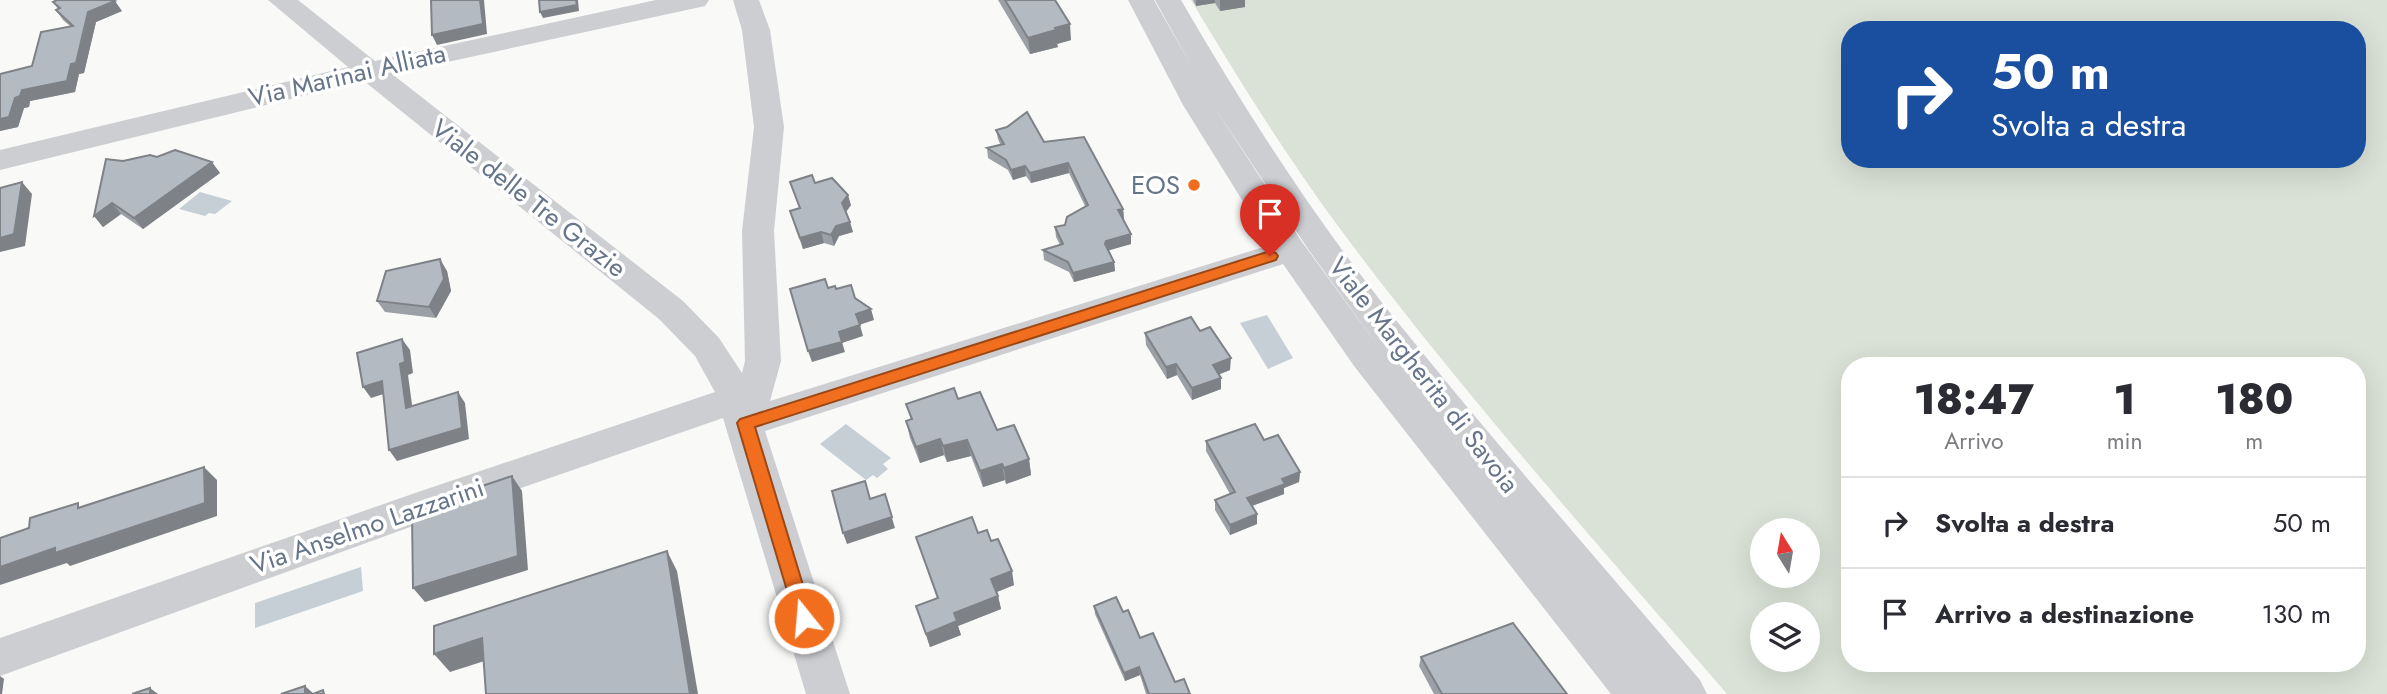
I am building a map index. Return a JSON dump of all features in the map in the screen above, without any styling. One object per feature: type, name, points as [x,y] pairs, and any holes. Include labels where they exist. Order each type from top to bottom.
[{"type":"street","name":"Viale delle Tre Grazie","points":[[281,0],[671,310],[707,347],[723,370],[741,411]]},
{"type":"street","name":"Via Marinai Alliata","points":[[0,160],[532,32],[696,0]]},
{"type":"street","points":[[746,0],[757,30],[769,127],[758,231],[763,361],[741,411],[828,694]]},
{"type":"street","name":"Viale Margherita di Savoia","points":[[1141,0],[1198,105],[1290,250],[1366,357],[1637,694]]},
{"type":"street","name":"Viale Margherita di Savoia","points":[[1168,0],[1223,98],[1335,263],[1399,349],[1685,694]]},
{"type":"street","name":"Via Anselmo Lazzarini","points":[[0,657],[432,502],[1290,250]]},
{"type":"shaded area","points":[[1191,0],[2387,0],[2387,694],[1727,694],[1528,464],[1431,346],[1299,171]]},
{"type":"shaded area","points":[[200,192],[232,201],[215,214],[209,213],[205,216],[179,209]]},
{"type":"shaded area","points":[[1267,315],[1293,358],[1268,369],[1240,323]]},
{"type":"shaded area","points":[[846,424],[891,458],[883,464],[888,469],[877,478],[873,475],[866,480],[820,444]]},
{"type":"shaded area","points":[[361,567],[363,591],[255,628],[255,603]]},
{"type":"building","points":[[431,0],[480,0],[483,24],[432,35]]},
{"type":"building","points":[[539,0],[576,0],[577,5],[540,12]]},
{"type":"building","points":[[1005,0],[1055,0],[1070,24],[1028,38]]},
{"type":"building","points":[[115,1],[88,12],[76,63],[71,64],[67,81],[22,90],[20,96],[15,98],[9,117],[0,119],[0,74],[32,66],[41,32],[73,26],[56,10],[60,8],[53,2]]},
{"type":"building","points":[[1027,112],[1044,142],[1084,137],[1123,209],[1118,210],[1131,234],[1106,241],[1114,262],[1073,273],[1068,262],[1043,250],[1063,244],[1055,227],[1065,225],[1067,217],[1088,205],[1068,163],[1030,173],[1025,166],[1011,170],[1006,160],[987,148],[1004,144],[996,130],[1007,127]]},
{"type":"building","points":[[175,150],[212,162],[134,218],[112,203],[94,216],[106,159],[123,161],[150,155],[157,157]]},
{"type":"building","points":[[812,175],[815,183],[832,178],[848,195],[842,203],[850,222],[836,226],[831,235],[821,232],[800,238],[790,211],[800,208],[790,182]]},
{"type":"building","points":[[22,182],[14,234],[0,238],[0,188]]},
{"type":"building","points":[[440,259],[444,279],[429,307],[377,301],[386,271]]},
{"type":"building","points":[[825,279],[828,288],[851,285],[855,298],[871,309],[856,314],[860,325],[839,332],[842,342],[808,351],[790,289]]},
{"type":"building","points":[[1191,317],[1200,331],[1210,327],[1231,358],[1213,365],[1221,378],[1192,388],[1176,364],[1166,367],[1145,333]]},
{"type":"building","points":[[402,339],[405,362],[400,364],[406,408],[458,392],[462,428],[389,450],[382,381],[363,387],[357,353]]},
{"type":"building","points":[[954,388],[958,399],[980,392],[997,430],[1014,425],[1029,459],[1004,468],[1002,464],[980,471],[967,440],[943,446],[940,439],[916,447],[906,421],[912,419],[906,404]]},
{"type":"building","points":[[1255,424],[1264,440],[1278,435],[1300,472],[1282,479],[1285,484],[1247,498],[1257,514],[1230,525],[1215,500],[1235,492],[1206,441]]},
{"type":"building","points":[[204,467],[205,503],[55,553],[55,548],[0,567],[0,538],[29,528],[30,518],[78,503],[78,508]]},
{"type":"building","points":[[512,476],[518,556],[413,588],[414,509]]},
{"type":"building","points":[[865,481],[870,499],[885,494],[892,517],[843,533],[832,491]]},
{"type":"building","points":[[972,517],[978,533],[987,530],[991,541],[998,539],[1012,571],[991,579],[998,596],[954,613],[957,621],[926,634],[916,606],[938,598],[916,537]]},
{"type":"building","points":[[667,551],[690,694],[486,694],[482,638],[434,654],[434,626]]},
{"type":"building","points":[[1116,597],[1123,612],[1128,610],[1140,638],[1153,633],[1175,682],[1184,679],[1190,694],[1149,694],[1139,667],[1124,673],[1094,606]]},
{"type":"building","points":[[1513,623],[1567,694],[1442,694],[1421,657]]},
{"type":"building","points":[[305,686],[305,694],[281,694]]},
{"type":"building","points":[[150,688],[150,694],[132,694]]},
{"type":"place","name":"EOS","points":[[1194,185]]},
{"type":"route","points":[[804,618],[746,423],[1270,256]]}]
